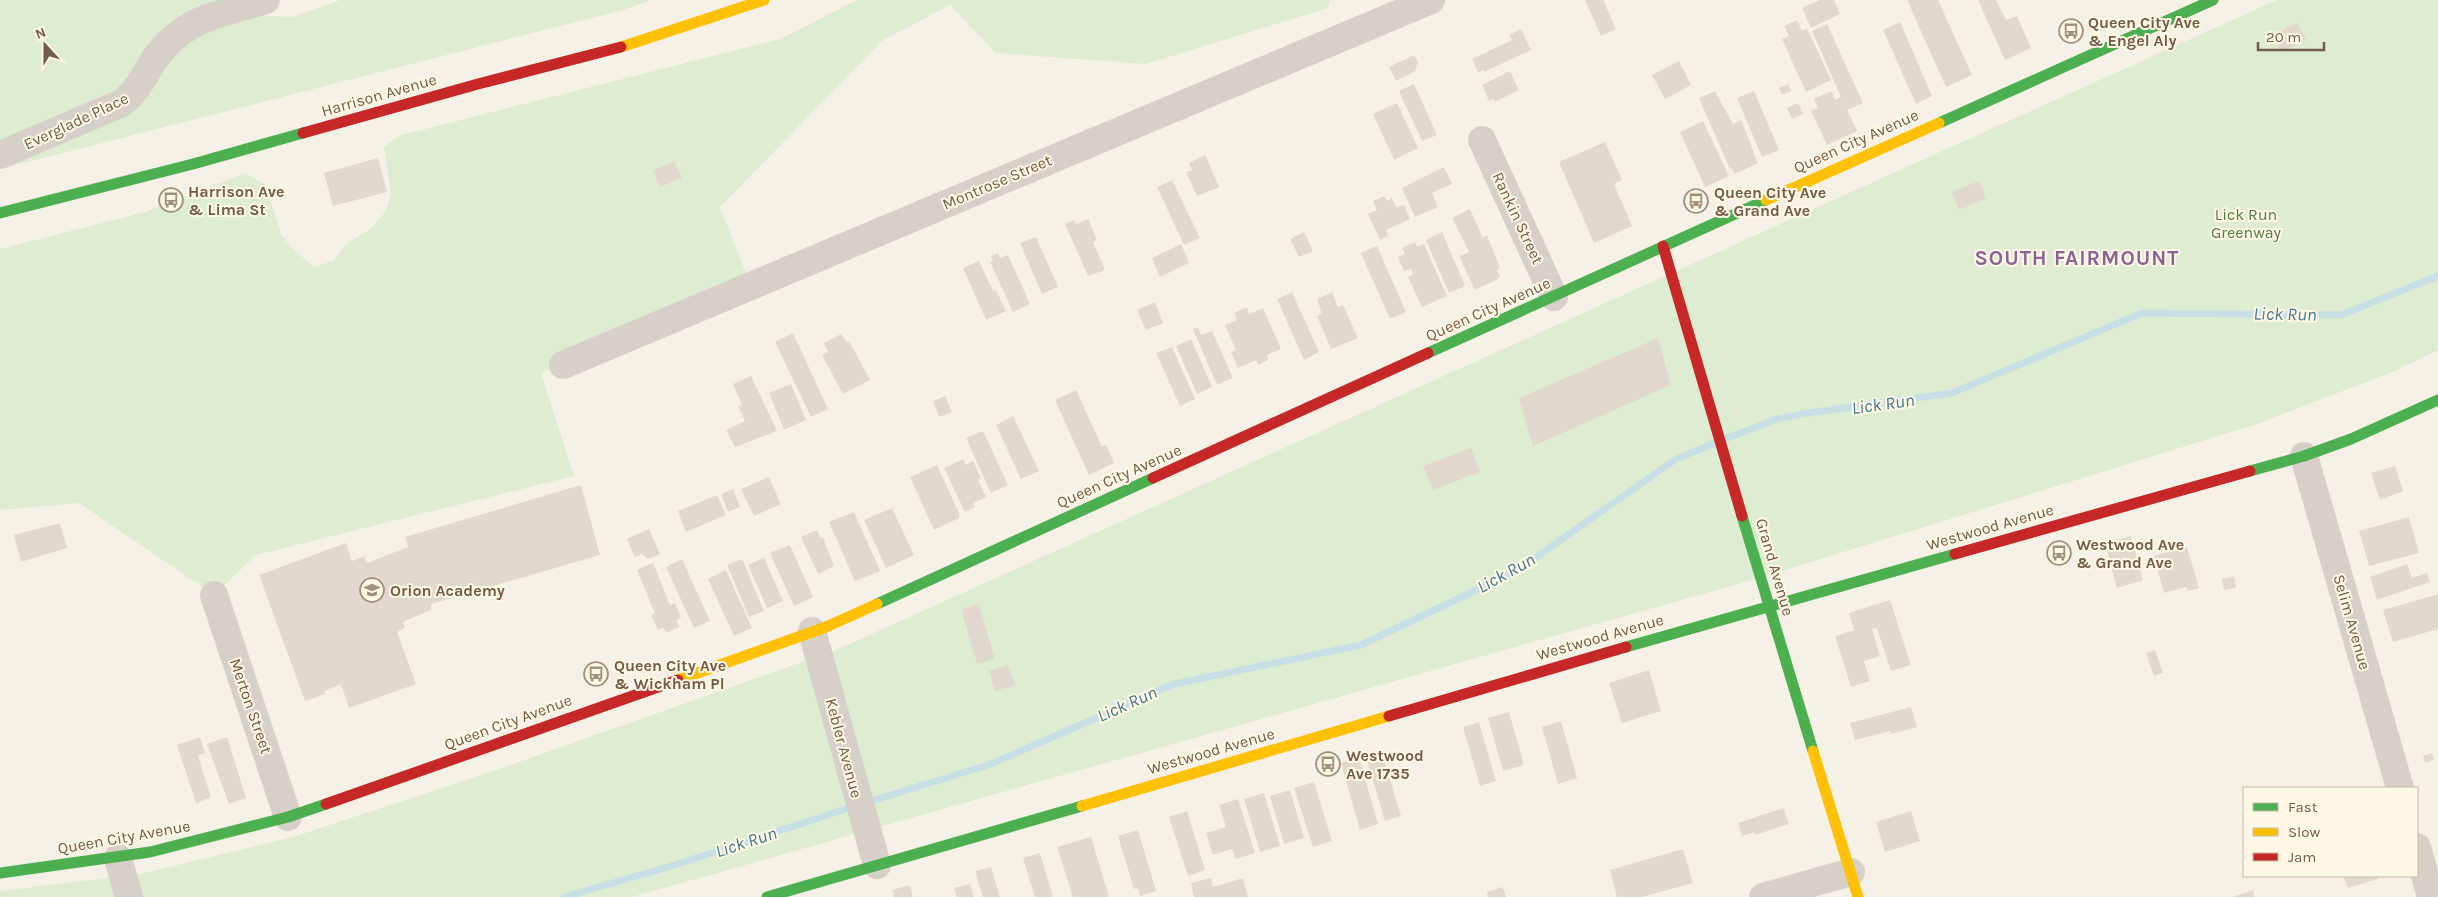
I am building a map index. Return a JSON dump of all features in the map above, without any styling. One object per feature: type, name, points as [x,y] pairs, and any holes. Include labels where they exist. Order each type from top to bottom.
[{"type":"main road","name":"Harrison Avenue","points":[[0,213],[193,164],[619,48],[764,0]]},
{"type":"main road","name":"Queen City Avenue","points":[[0,873],[118,858],[184,844],[288,817],[812,632],[1663,246],[2213,0]]},
{"type":"main road","name":"Grand Avenue","points":[[1663,246],[1769,606],[1854,884]]},
{"type":"main road","name":"Westwood Avenue","points":[[767,897],[1769,606],[2304,456],[2351,439],[2438,400]]},
{"type":"street","name":"Everglade Place","points":[[0,155],[122,103],[135,93],[156,58],[174,35],[191,24],[266,0]]},
{"type":"street","name":"Montrose Street","points":[[563,365],[1426,1]]},
{"type":"street","name":"Rankin Street","points":[[1482,140],[1554,297]]},
{"type":"street","name":"Selim Avenue","points":[[2304,456],[2400,787]]},
{"type":"street","name":"Merton Street","points":[[214,595],[288,817]]},
{"type":"street","name":"Kebler Avenue","points":[[812,632],[877,865]]},
{"type":"street","points":[[2418,851],[2431,897]]},
{"type":"street","points":[[118,858],[129,897]]},
{"type":"street","points":[[1763,897],[1854,884]]},
{"type":"green space","points":[[0,0],[226,0],[226,13],[292,17],[340,0],[652,0],[623,10],[0,169]]},
{"type":"green space","points":[[857,0],[1330,0],[1328,8],[1146,64],[996,53],[950,5],[882,41],[720,207],[751,286],[541,373],[574,476],[256,555],[214,595],[79,503],[0,510],[0,249],[145,212],[245,173],[266,185],[281,234],[292,248],[314,267],[333,261],[346,244],[370,229],[386,211],[391,193],[384,147],[398,136],[780,39]]},
{"type":"green space","name":"Lick Run Greenway","points":[[2277,0],[2438,0],[2438,350],[2395,371],[2257,424],[1763,577],[632,897],[0,897],[0,891],[140,874],[293,837],[496,770],[836,650]]},
{"type":"building","points":[[1585,0],[1603,0],[1616,29],[1601,36]]},
{"type":"building","points":[[1820,0],[1834,0],[1840,14],[1811,28],[1802,8]]},
{"type":"building","points":[[1907,0],[1938,0],[1972,75],[1946,87]]},
{"type":"building","points":[[1978,0],[1996,0],[2006,20],[2017,16],[2031,48],[2005,60]]},
{"type":"building","points":[[1797,20],[1802,31],[1807,28],[1831,80],[1806,92],[1782,39],[1789,36],[1784,26]]},
{"type":"building","points":[[1900,22],[1932,96],[1916,104],[1883,30]]},
{"type":"building","points":[[2298,23],[2306,40],[2281,52],[2273,34]]},
{"type":"building","points":[[1827,24],[1863,103],[1847,110],[1857,131],[1827,145],[1811,111],[1818,108],[1814,99],[1831,91],[1835,100],[1841,97],[1812,31]]},
{"type":"building","points":[[1521,29],[1531,50],[1478,73],[1472,59],[1512,40],[1509,35]]},
{"type":"building","points":[[1414,55],[1418,62],[1415,71],[1396,81],[1389,67]]},
{"type":"building","points":[[1679,61],[1691,85],[1665,99],[1652,75]]},
{"type":"building","points":[[1510,71],[1519,90],[1495,102],[1493,99],[1489,101],[1482,85]]},
{"type":"building","points":[[1414,84],[1437,135],[1422,141],[1399,91]]},
{"type":"building","points":[[1788,84],[1791,91],[1782,95],[1779,88]]},
{"type":"building","points":[[1715,91],[1733,124],[1741,120],[1758,163],[1735,174],[1732,168],[1730,169],[1699,98]]},
{"type":"building","points":[[1754,91],[1779,150],[1762,157],[1737,98]]},
{"type":"building","points":[[1397,103],[1418,148],[1394,160],[1373,114]]},
{"type":"building","points":[[1798,103],[1803,114],[1792,119],[1787,108]]},
{"type":"building","points":[[1703,121],[1729,176],[1705,187],[1680,132]]},
{"type":"building","points":[[1605,142],[1622,180],[1614,184],[1632,226],[1594,243],[1559,162]]},
{"type":"building","points":[[1205,155],[1219,187],[1197,196],[1186,172],[1192,170],[1189,163]]},
{"type":"building","points":[[378,158],[387,192],[333,206],[324,173]]},
{"type":"building","points":[[674,161],[682,178],[660,187],[653,170]]},
{"type":"building","points":[[1444,167],[1452,184],[1432,193],[1438,207],[1415,217],[1402,188]]},
{"type":"building","points":[[1172,180],[1200,238],[1184,245],[1157,187]]},
{"type":"building","points":[[1979,181],[1986,199],[1959,210],[1952,192]]},
{"type":"building","points":[[1384,196],[1387,201],[1392,198],[1396,207],[1404,205],[1410,219],[1386,230],[1388,236],[1380,240],[1368,214],[1377,210],[1373,201]]},
{"type":"building","points":[[1470,209],[1483,238],[1487,235],[1500,268],[1497,270],[1500,276],[1498,279],[1475,290],[1459,256],[1469,252],[1452,218]]},
{"type":"building","points":[[1088,219],[1097,240],[1093,242],[1105,270],[1088,276],[1065,224],[1074,220],[1076,224]]},
{"type":"building","points":[[1304,232],[1313,251],[1299,257],[1290,239]]},
{"type":"building","points":[[1442,232],[1465,286],[1449,293],[1426,240]]},
{"type":"building","points":[[1036,237],[1058,287],[1042,294],[1020,243]]},
{"type":"building","points":[[1415,242],[1417,247],[1424,244],[1447,296],[1422,307],[1408,277],[1413,274],[1411,269],[1404,271],[1398,257],[1405,254],[1402,248]]},
{"type":"building","points":[[1181,244],[1189,263],[1160,277],[1152,258]]},
{"type":"building","points":[[1377,246],[1406,312],[1390,319],[1361,253]]},
{"type":"building","points":[[998,253],[1000,258],[1008,255],[1030,304],[1013,312],[990,262],[993,261],[991,256]]},
{"type":"building","points":[[979,261],[993,291],[996,290],[1006,311],[986,320],[963,268]]},
{"type":"building","points":[[1292,292],[1319,352],[1304,360],[1277,299]]},
{"type":"building","points":[[1332,292],[1338,307],[1343,305],[1358,338],[1331,349],[1317,316],[1322,314],[1317,299]]},
{"type":"building","points":[[1155,302],[1163,323],[1146,330],[1137,310]]},
{"type":"building","points":[[1247,307],[1249,314],[1263,308],[1281,349],[1267,355],[1268,360],[1258,365],[1256,360],[1238,368],[1231,352],[1236,350],[1225,325],[1237,320],[1234,313]]},
{"type":"building","points":[[1198,327],[1201,335],[1212,331],[1233,378],[1217,385],[1193,329]]},
{"type":"building","points":[[793,333],[828,409],[811,417],[775,342]]},
{"type":"building","points":[[841,334],[847,343],[849,341],[870,380],[843,394],[822,355],[828,352],[824,343]]},
{"type":"building","points":[[1658,338],[1671,385],[1533,446],[1519,398]]},
{"type":"building","points":[[1191,339],[1212,387],[1197,394],[1176,346]]},
{"type":"building","points":[[1172,347],[1195,399],[1180,406],[1156,353]]},
{"type":"building","points":[[751,376],[777,431],[735,447],[726,430],[745,421],[738,406],[742,405],[733,384]]},
{"type":"building","points":[[791,384],[806,420],[784,430],[769,393]]},
{"type":"building","points":[[1076,390],[1102,447],[1106,445],[1114,463],[1089,475],[1055,400]]},
{"type":"building","points":[[945,396],[952,412],[939,417],[933,401]]},
{"type":"building","points":[[1013,416],[1039,471],[1021,479],[996,425]]},
{"type":"building","points":[[983,431],[1008,485],[991,493],[966,438]]},
{"type":"building","points":[[1471,448],[1480,472],[1433,490],[1423,466]]},
{"type":"building","points":[[963,459],[966,465],[973,461],[981,478],[978,480],[986,497],[973,503],[975,507],[965,512],[944,468]]},
{"type":"building","points":[[937,465],[959,513],[959,518],[934,530],[910,477]]},
{"type":"building","points":[[2395,466],[2403,491],[2380,500],[2371,473]]},
{"type":"building","points":[[769,477],[781,504],[754,516],[741,489]]},
{"type":"building","name":"Orion Academy","points":[[581,485],[600,555],[431,604],[431,610],[403,622],[405,628],[397,632],[416,684],[349,708],[341,684],[324,691],[325,694],[305,701],[259,575],[346,543],[352,561],[364,556],[367,563],[408,547],[405,537]]},
{"type":"building","points":[[733,489],[740,507],[728,512],[721,494]]},
{"type":"building","points":[[717,495],[726,515],[686,532],[678,511]]},
{"type":"building","points":[[892,508],[914,555],[886,568],[864,520]]},
{"type":"building","points":[[854,512],[880,571],[855,581],[829,522]]},
{"type":"building","points":[[2409,517],[2419,553],[2369,566],[2359,531]]},
{"type":"building","points":[[60,523],[67,548],[21,562],[14,535]]},
{"type":"building","points":[[649,529],[660,554],[648,559],[642,554],[635,557],[627,539]]},
{"type":"building","points":[[817,530],[820,538],[823,537],[834,566],[818,574],[801,537]]},
{"type":"building","points":[[2131,536],[2143,580],[2117,588],[2105,543]]},
{"type":"building","points":[[790,545],[813,597],[794,606],[770,553]]},
{"type":"building","points":[[2187,547],[2199,588],[2188,591],[2186,587],[2164,593],[2154,556]]},
{"type":"building","points":[[764,558],[783,601],[767,608],[748,565]]},
{"type":"building","points":[[682,559],[710,621],[694,628],[666,567]]},
{"type":"building","points":[[742,559],[764,611],[749,617],[727,565]]},
{"type":"building","points":[[653,563],[670,605],[675,603],[681,618],[676,620],[679,627],[666,633],[664,628],[658,630],[651,615],[655,613],[637,570]]},
{"type":"building","points":[[2407,564],[2412,578],[2427,573],[2430,582],[2377,600],[2370,577]]},
{"type":"building","points":[[726,570],[752,628],[734,636],[708,579]]},
{"type":"building","points":[[2234,577],[2236,588],[2224,590],[2222,579]]},
{"type":"building","points":[[2438,594],[2438,629],[2393,642],[2383,610]]},
{"type":"building","points":[[1890,600],[1911,665],[1891,671],[1877,628],[1872,629],[1880,656],[1864,661],[1870,681],[1851,687],[1835,636],[1854,630],[1849,613]]},
{"type":"building","points":[[979,604],[995,659],[977,664],[961,609]]},
{"type":"building","points":[[2155,650],[2163,673],[2154,676],[2146,653]]},
{"type":"building","points":[[1008,665],[1015,685],[995,691],[989,671]]},
{"type":"building","points":[[1649,670],[1661,711],[1622,723],[1609,683]]},
{"type":"building","points":[[1911,707],[1917,727],[1891,734],[1890,731],[1855,740],[1850,723]]},
{"type":"building","points":[[1509,712],[1524,765],[1503,771],[1488,718]]},
{"type":"building","points":[[1561,721],[1577,778],[1558,784],[1542,727]]},
{"type":"building","points":[[1479,722],[1496,781],[1480,786],[1463,727]]},
{"type":"building","points":[[200,737],[205,753],[198,756],[211,797],[196,803],[177,745]]},
{"type":"building","points":[[227,737],[246,798],[229,804],[207,744]]},
{"type":"building","points":[[2432,753],[2434,760],[2425,763],[2423,756]]},
{"type":"building","points":[[1383,756],[1401,816],[1385,821],[1367,761]]},
{"type":"building","points":[[1359,758],[1378,824],[1360,830],[1341,763]]},
{"type":"building","points":[[1314,782],[1332,841],[1313,847],[1294,788]]},
{"type":"building","points":[[1290,790],[1304,838],[1284,844],[1270,796]]},
{"type":"building","points":[[1264,793],[1280,846],[1260,852],[1244,799]]},
{"type":"building","points":[[1238,799],[1255,853],[1236,859],[1232,849],[1213,855],[1206,833],[1226,827],[1219,805]]},
{"type":"building","points":[[1783,808],[1789,824],[1755,835],[1755,832],[1742,836],[1738,823]]},
{"type":"building","points":[[1187,811],[1205,870],[1188,876],[1169,817]]},
{"type":"building","points":[[1911,811],[1920,841],[1885,852],[1876,822]]},
{"type":"building","points":[[1138,830],[1156,891],[1140,896],[1138,888],[1134,889],[1118,836]]},
{"type":"building","points":[[1091,837],[1109,897],[1073,897],[1057,847]]},
{"type":"building","points":[[1683,849],[1693,883],[1642,897],[1617,897],[1610,870]]},
{"type":"building","points":[[1040,853],[1053,897],[1035,897],[1023,858]]},
{"type":"building","points":[[991,867],[1000,897],[983,897],[975,871]]},
{"type":"building","points":[[2343,877],[2377,877],[2378,879],[2348,888]]},
{"type":"building","points":[[1211,878],[1213,887],[1243,878],[1248,897],[1194,897],[1191,883]]},
{"type":"building","points":[[970,884],[974,897],[957,897],[954,888]]},
{"type":"building","points":[[910,885],[913,897],[894,897],[892,890]]},
{"type":"building","points":[[1503,887],[1506,897],[1488,897],[1487,892]]},
{"type":"building","points":[[2253,890],[2255,897],[2232,897]]},
{"type":"waterway","name":"Lick Run","points":[[1725,439],[1777,419],[1952,393],[2142,313],[2341,315],[2438,276]]},
{"type":"waterway","name":"Lick Run","points":[[865,803],[991,764],[1174,684],[1361,645],[1518,570],[1676,459],[1715,443]]},
{"type":"waterway","name":"Lick Run","points":[[564,897],[675,865],[855,806]]},
{"type":"traffic: fast","points":[[1939,123],[2213,0]]},
{"type":"traffic: fast","points":[[0,213],[193,164],[303,133]]},
{"type":"traffic: fast","points":[[1428,353],[1766,200]]},
{"type":"traffic: fast","points":[[2250,471],[2304,456],[2351,439],[2438,400]]},
{"type":"traffic: fast","points":[[877,604],[1153,478]]},
{"type":"traffic: fast","points":[[1742,516],[1813,751]]},
{"type":"traffic: fast","points":[[1626,647],[1955,554]]},
{"type":"traffic: fast","points":[[0,873],[150,852],[288,817],[326,804]]},
{"type":"traffic: fast","points":[[767,897],[1082,806]]},
{"type":"traffic: slow","points":[[621,47],[764,0]]},
{"type":"traffic: slow","points":[[1766,200],[1939,123]]},
{"type":"traffic: slow","points":[[678,680],[826,627],[877,604]]},
{"type":"traffic: slow","points":[[1082,806],[1389,716]]},
{"type":"traffic: slow","points":[[1813,751],[1858,897]]},
{"type":"traffic: jam","points":[[303,133],[478,84],[621,47]]},
{"type":"traffic: jam","points":[[1663,246],[1742,516]]},
{"type":"traffic: jam","points":[[1153,478],[1428,353]]},
{"type":"traffic: jam","points":[[1955,554],[2250,471]]},
{"type":"traffic: jam","points":[[1389,716],[1626,647]]},
{"type":"traffic: jam","points":[[326,804],[678,680]]},
{"type":"place","name":"Queen City Ave & Engel Aly","points":[[2071,31]]},
{"type":"place","name":"Harrison Ave & Lima St","points":[[171,200]]},
{"type":"place","name":"Queen City Ave & Grand Ave","points":[[1696,201]]},
{"type":"place","name":"Westwood Ave & Grand Ave","points":[[2059,553]]},
{"type":"place","name":"Orion Academy","points":[[372,590]]},
{"type":"place","name":"Queen City Ave & Wickham Pl","points":[[596,674]]},
{"type":"place","name":"Westwood Ave 1735","points":[[1328,764]]},
{"type":"district","name":"SOUTH FAIRMOUNT","points":[[2077,258]]}]
